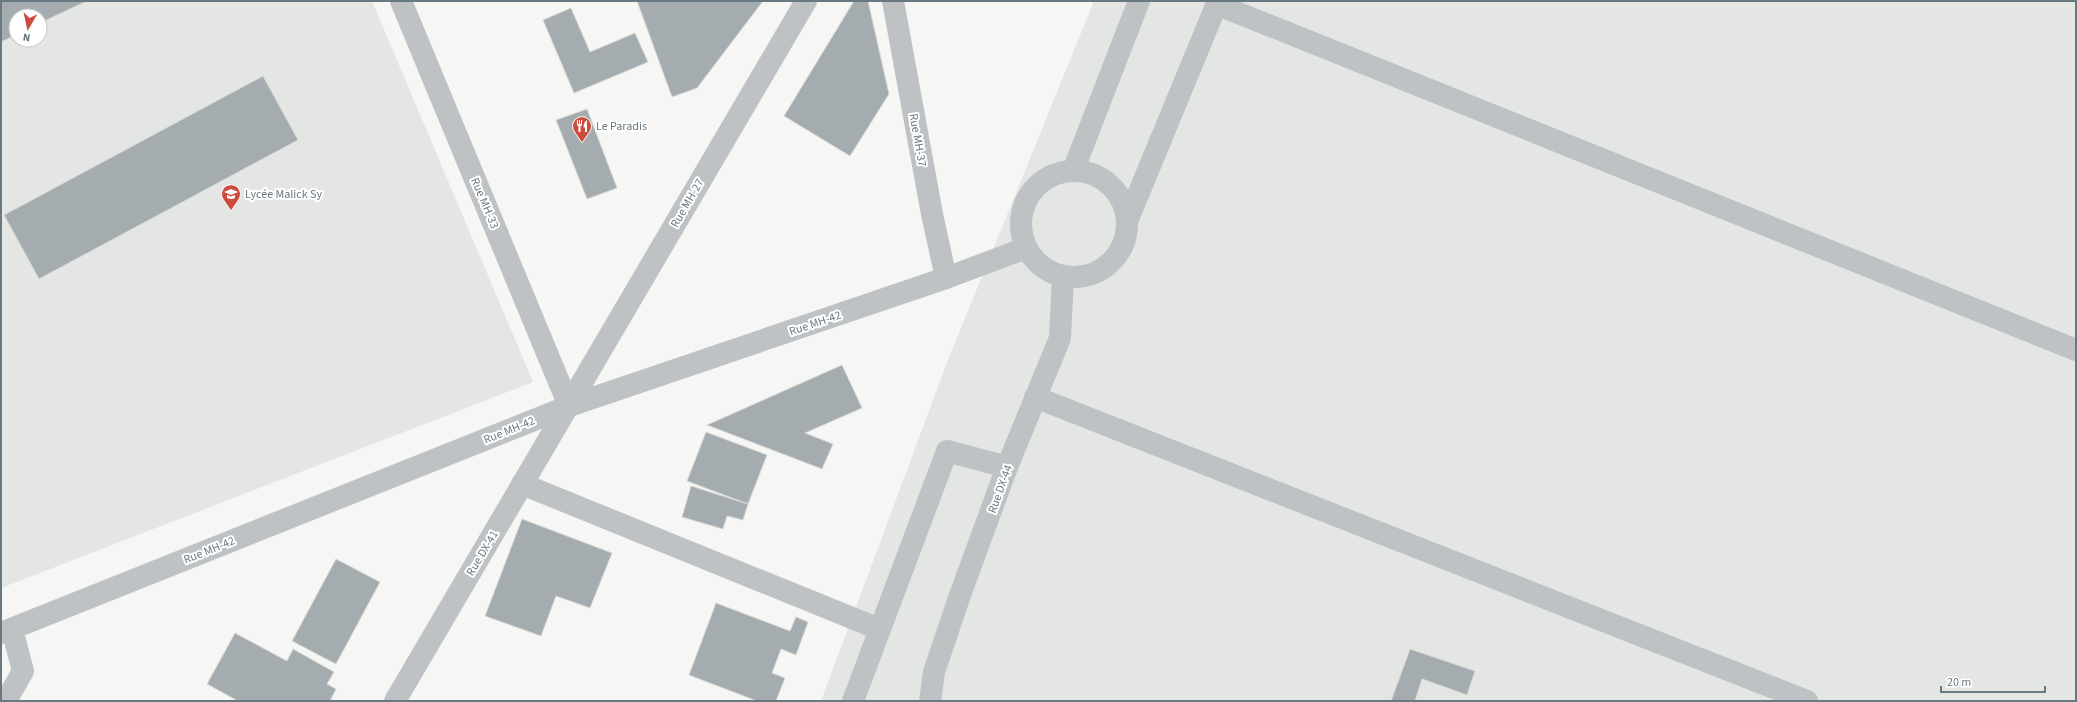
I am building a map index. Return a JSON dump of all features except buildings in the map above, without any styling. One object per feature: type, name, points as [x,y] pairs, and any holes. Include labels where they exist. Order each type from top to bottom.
[{"type":"street","name":"Rue MH-33","points":[[401,1],[569,406]]},
{"type":"street","name":"Rue MH-27","points":[[569,406],[806,1]]},
{"type":"street","name":"Rue MH-37","points":[[893,1],[932,214],[946,278]]},
{"type":"street","points":[[1073,171],[1139,1]]},
{"type":"street","points":[[1128,219],[1119,194],[1099,176],[1073,171],[1048,177],[1032,190],[1022,209],[1020,229],[1026,248],[1040,266],[1063,276],[1087,276],[1109,265],[1124,245],[1128,219],[1217,2],[2076,350]]},
{"type":"street","name":"Rue MH-42","points":[[7,631],[569,406],[946,278],[1026,248]]},
{"type":"street","name":"Rue DX-44","points":[[930,701],[934,672],[1007,467],[1060,338],[1063,276]]},
{"type":"street","points":[[1035,398],[1796,699]]},
{"type":"street","name":"Rue DX-41","points":[[395,701],[569,406]]},
{"type":"street","points":[[853,701],[947,451],[1007,467]]},
{"type":"street","points":[[522,484],[880,629]]},
{"type":"street","points":[[6,701],[23,671],[7,631]]},
{"type":"shaded area","name":"Lycée Malick Sy","points":[[1,1],[372,1],[533,382],[1,588]]},
{"type":"shaded area","points":[[1094,1],[2076,1],[2076,701],[821,701],[948,360]]},
{"type":"place","name":"Le Paradis","points":[[582,143]]},
{"type":"place","name":"Lycée Malick Sy","points":[[231,211]]}]
